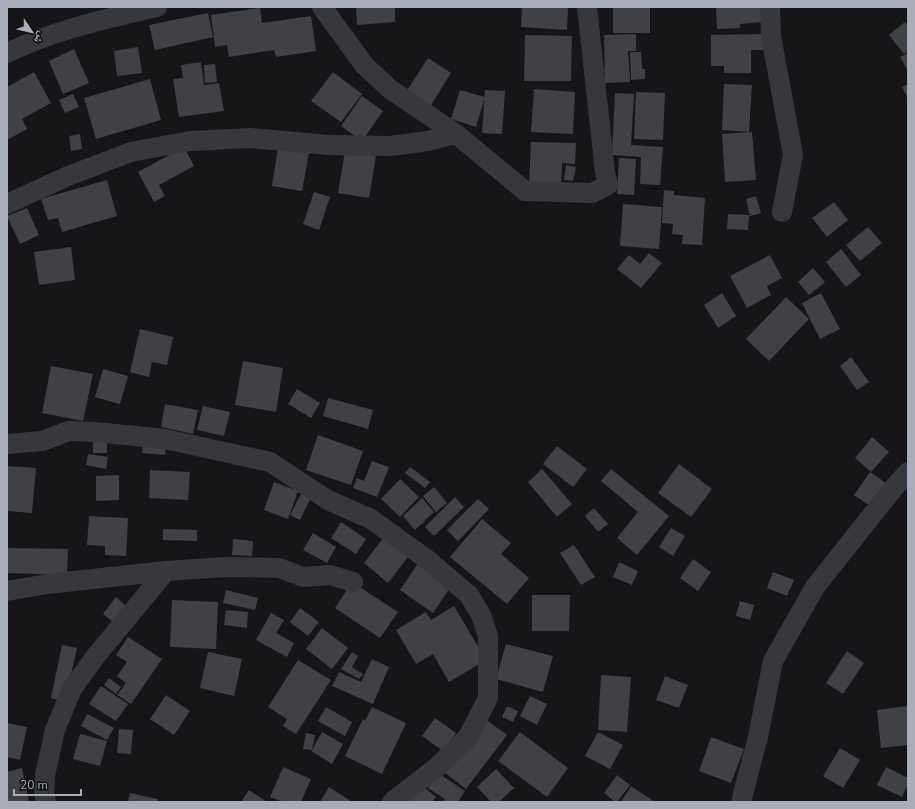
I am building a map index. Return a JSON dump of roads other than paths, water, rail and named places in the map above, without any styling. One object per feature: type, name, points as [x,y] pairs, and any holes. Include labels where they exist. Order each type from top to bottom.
[{"type":"street","points":[[7,53],[24,45],[94,21],[157,7]]},
{"type":"street","points":[[322,7],[365,66],[390,89],[456,134],[525,191],[592,193],[608,185],[604,164],[587,7]]},
{"type":"street","points":[[770,7],[771,36],[793,155],[782,212]]},
{"type":"street","points":[[7,204],[68,176],[131,152],[190,141],[250,138],[328,145],[391,146],[428,141],[456,134]]},
{"type":"street","points":[[7,444],[42,441],[69,431],[95,432],[165,439],[270,462],[328,500],[371,519],[428,560],[469,595],[481,615],[488,636],[488,698],[468,737],[437,767],[392,802]]},
{"type":"street","points":[[742,802],[758,737],[773,662],[815,587],[908,472]]},
{"type":"street","points":[[7,591],[47,584],[166,571],[224,567],[279,568],[303,577],[330,575],[353,582]]},
{"type":"street","points":[[46,802],[44,793],[45,775],[55,730],[72,689],[95,657],[166,571]]}]
